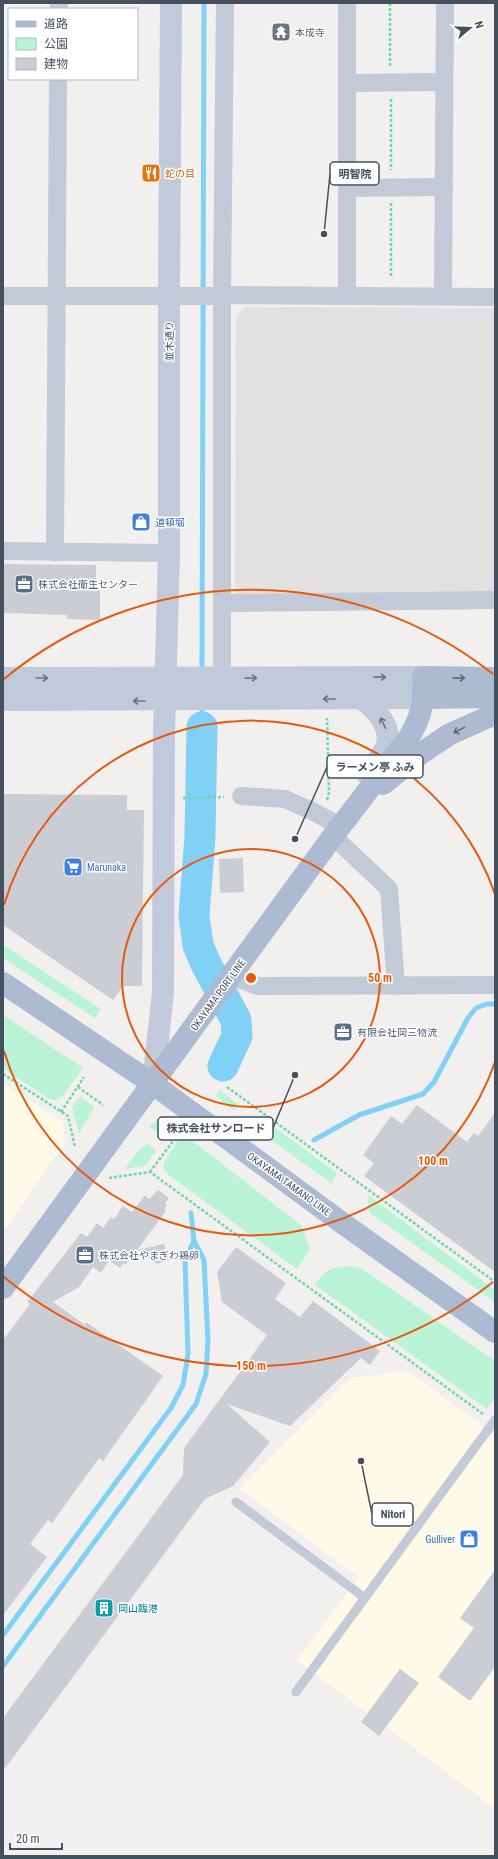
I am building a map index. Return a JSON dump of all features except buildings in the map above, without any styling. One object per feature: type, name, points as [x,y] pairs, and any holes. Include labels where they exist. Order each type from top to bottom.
[{"type":"main road","points":[[424,688],[495,678]]},
{"type":"main road","points":[[424,688],[495,697]]},
{"type":"main road","name":"OKAYAMA PORT LINE","points":[[3,1288],[211,1006],[332,826],[354,808],[409,737],[419,721],[424,688]]},
{"type":"main road","points":[[354,808],[424,752],[445,738],[495,714]]},
{"type":"main road","name":"OKAYAMA TAMANO LINE","points":[[3,983],[153,1084],[495,1332]]},
{"type":"street","name":"並木通り","points":[[153,1084],[163,992],[166,678],[179,296],[170,3]]},
{"type":"street","points":[[209,678],[222,603],[217,296],[226,3]]},
{"type":"street","points":[[347,3],[347,296]]},
{"type":"street","points":[[443,296],[445,3]]},
{"type":"street","points":[[55,552],[58,80]]},
{"type":"street","points":[[347,83],[444,82]]},
{"type":"street","points":[[347,188],[444,187]]},
{"type":"street","points":[[3,296],[495,297]]},
{"type":"street","points":[[3,551],[170,553]]},
{"type":"street","points":[[222,603],[495,600]]},
{"type":"street","points":[[3,678],[209,678],[338,676],[424,688]]},
{"type":"street","points":[[3,700],[166,701],[362,699],[424,688]]},
{"type":"street","points":[[354,808],[365,777],[385,750],[388,742],[388,734],[383,721],[374,708],[362,699]]},
{"type":"street","points":[[234,796],[285,799],[332,826],[389,889],[396,986]]},
{"type":"street","points":[[231,976],[258,986],[495,985]]},
{"type":"lane","points":[[296,1692],[494,1421]]},
{"type":"lane","points":[[236,1502],[365,1598]]},
{"type":"path","points":[[390,3],[391,296]]},
{"type":"path","points":[[327,717],[329,793],[332,826]]},
{"type":"path","points":[[180,798],[234,796]]},
{"type":"path","points":[[3,1074],[68,1116],[75,1147]]},
{"type":"path","points":[[61,1112],[84,1077]]},
{"type":"path","points":[[78,1087],[104,1105]]},
{"type":"path","points":[[227,1087],[495,1282]]},
{"type":"path","points":[[150,1172],[178,1134]]},
{"type":"path","points":[[109,1178],[150,1172],[494,1421]]},
{"type":"shaded area","points":[[245,307],[495,308],[495,593],[235,595],[236,316]]},
{"type":"shaded area","points":[[3,1083],[63,1122],[65,1143],[3,1232]]},
{"type":"shaded area","points":[[408,1371],[495,1435],[495,1809],[297,1660],[359,1577],[239,1488],[351,1378]]},
{"type":"green space","points":[[5,946],[101,1009],[95,1018],[3,958],[3,949]]},
{"type":"green space","points":[[3,1015],[83,1068],[62,1097],[56,1100],[49,1099],[3,1068]]},
{"type":"green space","points":[[220,1090],[239,1105],[234,1111],[216,1096]]},
{"type":"green space","points":[[80,1096],[94,1107],[79,1134],[72,1107]]},
{"type":"green space","points":[[173,1119],[178,1121],[165,1138],[149,1126],[158,1120]]},
{"type":"green space","points":[[267,1122],[337,1173],[331,1183],[260,1132]]},
{"type":"green space","points":[[187,1139],[194,1142],[302,1226],[310,1249],[297,1269],[166,1173],[163,1165],[178,1140]]},
{"type":"green space","points":[[148,1144],[156,1151],[145,1166],[125,1169],[138,1151]]},
{"type":"green space","points":[[368,1195],[495,1290],[495,1302],[370,1213],[368,1206]]},
{"type":"green space","points":[[352,1266],[361,1268],[495,1361],[495,1398],[487,1409],[315,1285],[323,1275],[330,1270],[339,1267]]},
{"type":"waterway","points":[[202,672],[204,3]]},
{"type":"waterway","points":[[202,704],[202,727]]},
{"type":"waterway","points":[[202,727],[200,836],[194,916],[198,945],[205,962],[236,1020],[237,1036],[223,1066]]},
{"type":"waterway","points":[[314,1140],[359,1115],[423,1094],[434,1082],[468,1018],[476,1008],[487,1004],[495,1004]]},
{"type":"waterway","points":[[3,1635],[171,1408],[183,1385],[188,1354],[185,1260],[194,1241],[191,1213]]},
{"type":"waterway","points":[[3,1666],[196,1404],[206,1374],[208,1341],[204,1260],[194,1241]]},
{"type":"place","name":"本成寺","points":[[281,32]]},
{"type":"place","name":"蛇の目","points":[[151,173]]},
{"type":"place","name":"明智院","points":[[324,234]]},
{"type":"place","name":"道頓堀","points":[[141,522]]},
{"type":"place","name":"株式会社衛生センター","points":[[24,584]]},
{"type":"place","name":"ラーメン亭 ふみ","points":[[295,839]]},
{"type":"place","name":"Marunaka","points":[[73,867]]},
{"type":"place","name":"有限会社岡三物流","points":[[343,1032]]},
{"type":"place","name":"株式会社サンロード","points":[[295,1075]]},
{"type":"place","name":"株式会社やまぎわ鶏卵","points":[[85,1255]]},
{"type":"place","name":"Nitori","points":[[361,1461]]},
{"type":"place","name":"Gulliver","points":[[469,1539]]},
{"type":"place","name":"岡山臨港","points":[[104,1608]]}]
